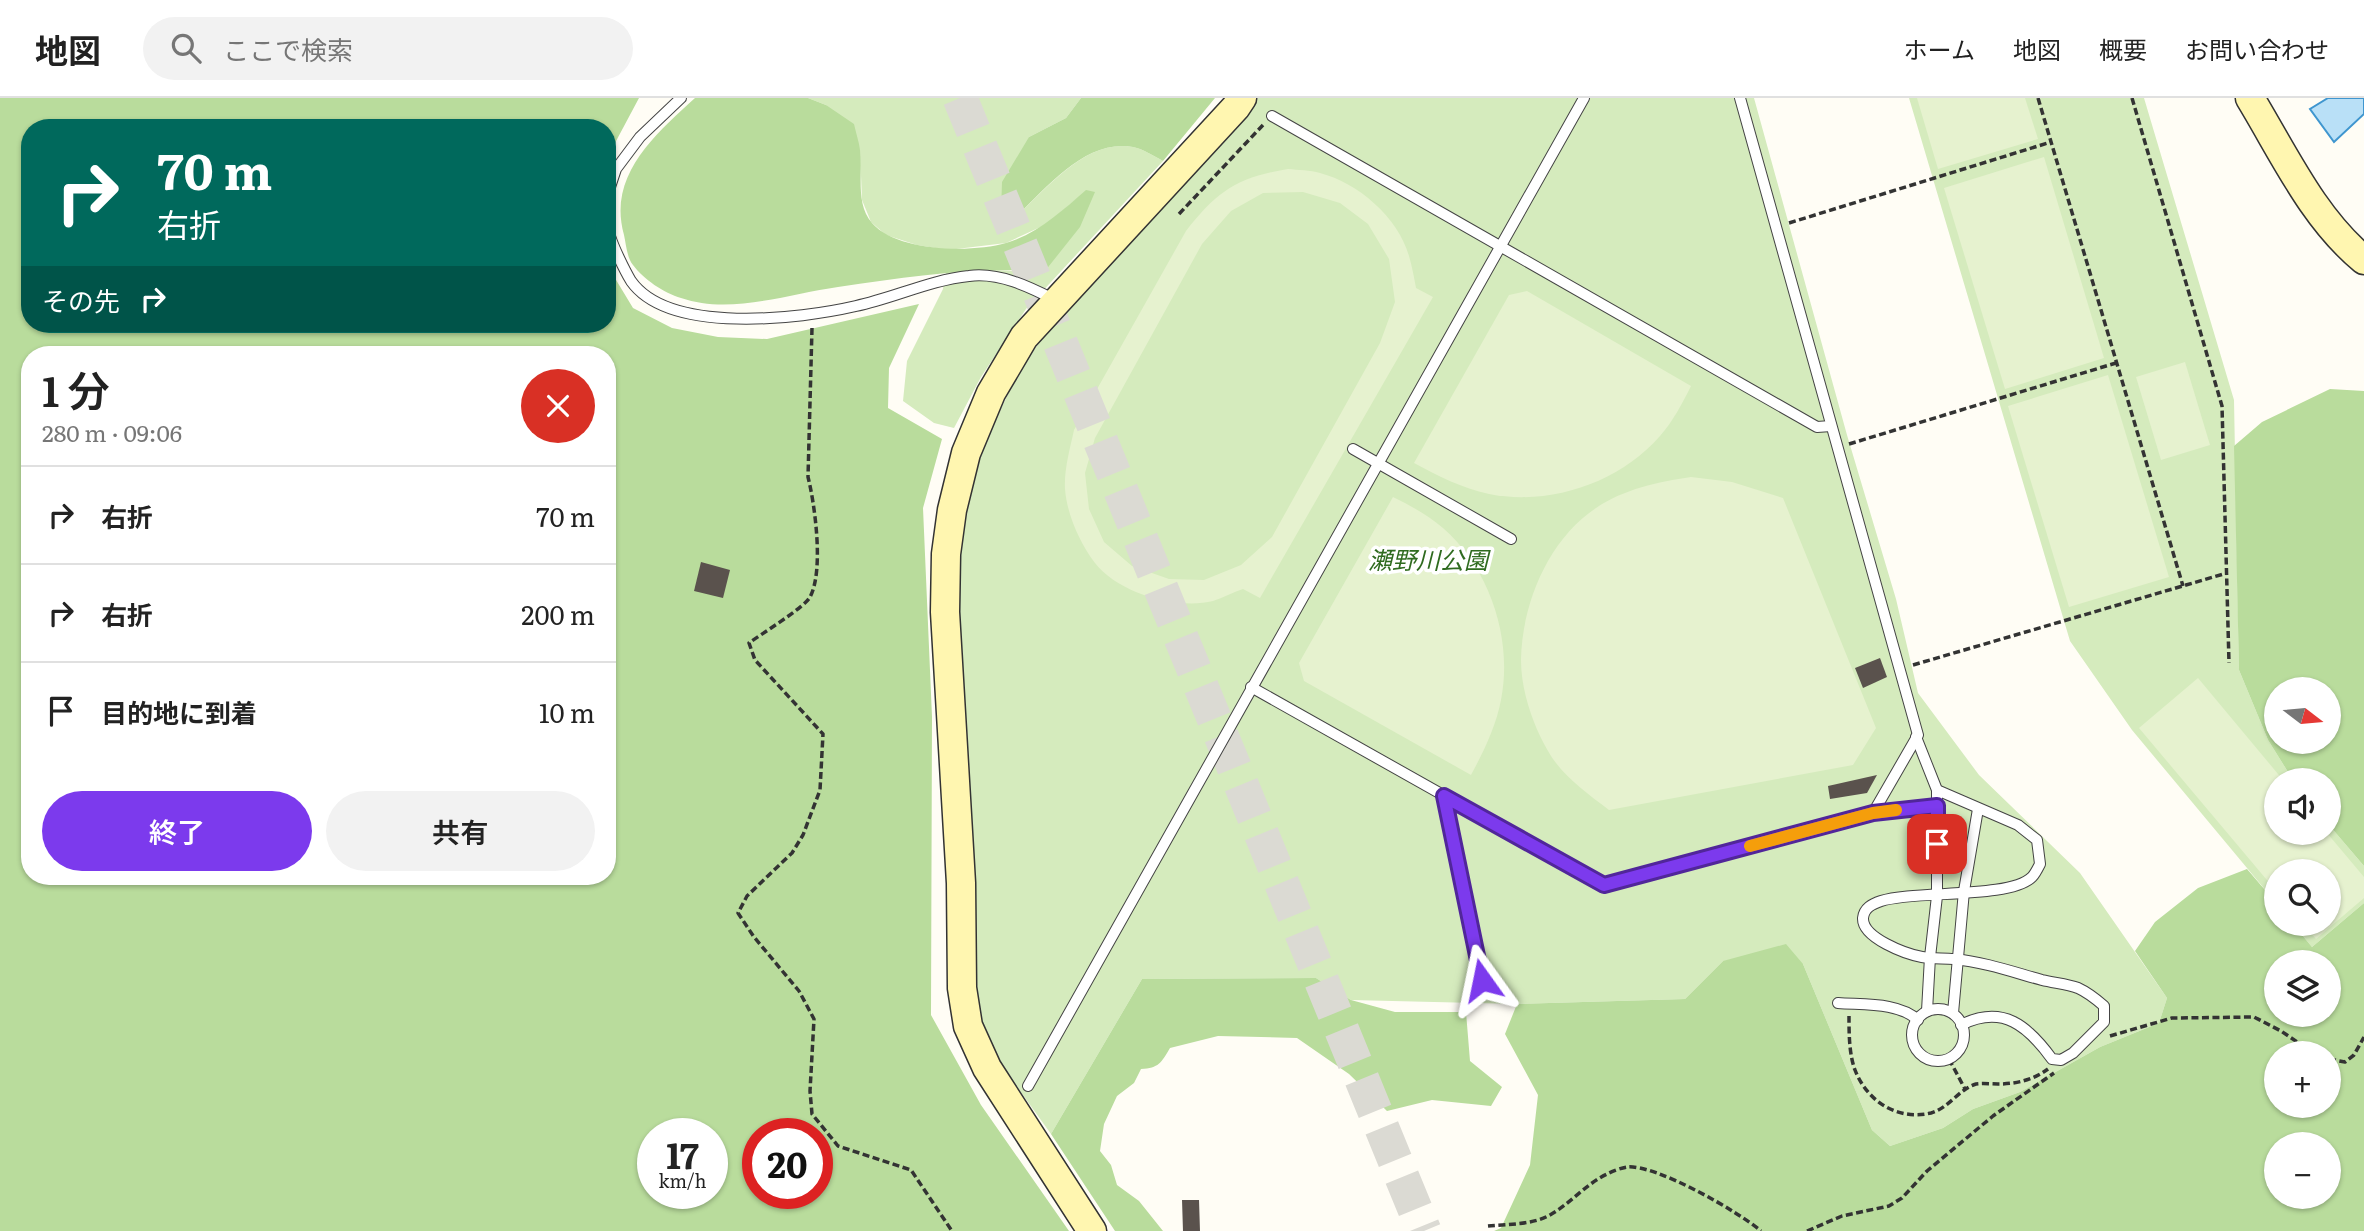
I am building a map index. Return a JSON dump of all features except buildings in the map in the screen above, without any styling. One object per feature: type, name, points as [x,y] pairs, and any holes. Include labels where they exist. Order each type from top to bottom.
[{"type":"street","points":[[1092,1231],[987,1068],[968,1026],[962,988],[961,883],[945,612],[946,554],[966,453],[991,393],[1024,337],[1242,98]]},
{"type":"street","points":[[2250,98],[2325,219],[2348,247],[2364,260]]},
{"type":"lane","points":[[616,169],[640,137],[681,98]]},
{"type":"lane","points":[[1028,1086],[1584,98]]},
{"type":"lane","points":[[1740,98],[1916,737],[1937,790],[1937,896],[1927,1011]]},
{"type":"lane","points":[[1272,116],[1817,427],[1831,426]]},
{"type":"lane","points":[[616,249],[632,282],[656,301],[697,316],[743,319],[812,314],[857,306],[971,275],[1023,284],[1056,300]]},
{"type":"lane","points":[[1353,449],[1511,539]]},
{"type":"lane","points":[[1251,687],[1604,885],[1873,813],[1937,806]]},
{"type":"lane","points":[[1873,813],[1916,737]]},
{"type":"lane","points":[[1937,790],[2018,825],[2037,840],[2040,864],[2031,878],[2014,886],[1979,892],[1889,898],[1872,904],[1865,909],[1863,920],[1866,929],[1878,940],[1910,953],[1989,965],[2076,987],[2104,1006],[2104,1022],[2062,1062],[2052,1059],[2041,1044],[2010,1018],[1993,1017],[1961,1025]]},
{"type":"lane","points":[[1444,796],[1482,980]]},
{"type":"lane","points":[[1953,1013],[1964,891],[1978,809]]},
{"type":"lane","points":[[1844,1003],[1909,1011],[1918,1020]]},
{"type":"lane","points":[[1948,1010],[1958,1018],[1963,1030],[1961,1044],[1954,1056],[1946,1061],[1922,1058],[1912,1039],[1918,1020],[1927,1011],[1948,1010]]},
{"type":"path","points":[[2038,98],[2183,586]]},
{"type":"path","points":[[2132,98],[2222,406],[2229,663]]},
{"type":"path","points":[[1179,214],[1272,116]]},
{"type":"path","points":[[1776,227],[2051,142]]},
{"type":"path","points":[[812,314],[808,477],[813,496],[816,578],[810,598],[749,643],[755,660],[823,734],[820,790],[803,835],[792,853],[747,896],[738,913],[754,937],[799,991],[814,1019],[810,1091],[812,1114],[838,1146],[911,1170],[951,1231]]},
{"type":"path","points":[[1837,447],[2116,363]]},
{"type":"path","points":[[1899,669],[2227,573]]},
{"type":"path","points":[[1844,1003],[1855,1069],[1872,1099],[1892,1111],[1913,1115],[1933,1112],[1949,1104],[1965,1089],[1977,1084],[2020,1083],[2062,1062]]},
{"type":"path","points":[[2105,1038],[2172,1018],[2254,1017],[2296,1041]]},
{"type":"path","points":[[2341,1061],[2345,1062],[2354,1055],[2364,1037]]},
{"type":"path","points":[[1949,1059],[1965,1089]]},
{"type":"path","points":[[1807,1231],[1842,1216],[1889,1206],[1902,1198],[1927,1171],[2062,1062]]},
{"type":"path","points":[[1488,1226],[1533,1221],[1548,1216],[1606,1174],[1627,1167],[1648,1169],[1663,1175],[1734,1211],[1761,1231]]},
{"type":"green space","points":[[0,98],[639,98],[616,141],[616,119],[21,119],[21,333],[616,333],[616,280],[633,308],[672,328],[718,337],[767,339],[919,304],[889,368],[888,408],[942,439],[923,508],[932,717],[931,1015],[981,1105],[1069,1231],[0,1231]]},
{"type":"green space","points":[[695,98],[808,98],[826,105],[854,124],[860,150],[863,207],[872,223],[884,233],[916,245],[955,249],[1006,243],[1039,228],[1086,190],[1095,192],[1080,227],[1045,271],[993,270],[941,274],[838,287],[759,302],[700,303],[668,293],[637,270],[628,255],[621,213],[622,193],[638,158],[665,126]]},
{"type":"green space","points":[[808,98],[1081,98],[1066,118],[1029,137],[1019,214],[1070,167],[1100,150],[1116,146],[1133,147],[1163,161],[1026,309],[981,377],[954,428],[934,423],[903,401],[907,361],[943,289],[946,273],[969,270],[1045,271],[1086,191],[1047,224],[1006,243],[948,250],[917,245],[886,235],[871,222],[862,200],[860,151],[826,105]]},
{"type":"green space","points":[[1081,98],[1215,98],[1163,161],[1133,147],[1116,146],[1100,150],[1085,157],[1056,178],[1019,214],[1001,213],[1002,182],[1029,137],[1066,118]]},
{"type":"green space","name":"瀬野川公園","points":[[1258,98],[1754,98],[1847,435],[1896,599],[1918,693],[1979,775],[2080,873],[2167,998],[2159,1023],[2100,1047],[2020,1092],[1973,1109],[1943,1128],[1890,1146],[1872,1130],[1803,964],[1723,961],[1685,999],[1517,1004],[1351,1000],[1316,978],[1142,979],[1051,1134],[1007,1073],[981,1028],[972,968],[959,603],[959,563],[967,495],[989,434],[1018,373],[1055,320],[1247,115]]},
{"type":"green space","points":[[1909,98],[2144,98],[2234,400],[2239,670],[2264,730],[2264,754],[2277,754],[2286,768],[2264,768],[2264,845],[2341,845],[2341,839],[2364,866],[2364,903],[2341,922],[2341,859],[2264,859],[2264,888],[2132,730],[2070,641]]},
{"type":"green space","points":[[1917,98],[2025,98],[2038,139],[1938,169]]},
{"type":"green space","points":[[2044,157],[2104,358],[2005,389],[1944,188]]},
{"type":"green space","points":[[1288,169],[1316,172],[1362,193],[1386,215],[1404,242],[1416,288],[1433,297],[1260,598],[1243,589],[1213,601],[1199,603],[1149,597],[1105,574],[1089,555],[1079,537],[1068,508],[1065,489],[1066,467],[1074,430],[1186,231],[1208,206],[1230,188],[1271,172]],"holes":[[[1303,192],[1340,203],[1368,224],[1389,259],[1395,302],[1380,343],[1272,537],[1241,565],[1204,580],[1169,579],[1132,566],[1104,542],[1089,509],[1085,473],[1095,438],[1202,244],[1231,211],[1263,193]]]},
{"type":"green space","points":[[1527,291],[1691,386],[1660,436],[1625,467],[1582,487],[1536,497],[1512,497],[1469,488],[1414,463],[1509,295]]},
{"type":"green space","points":[[2185,362],[2210,445],[2161,460],[2136,377]]},
{"type":"green space","points":[[2108,375],[2169,577],[2069,607],[2008,406]]},
{"type":"green space","points":[[2330,389],[2364,391],[2364,866],[2341,839],[2341,768],[2286,768],[2277,754],[2342,754],[2342,677],[2264,677],[2264,730],[2239,670],[2234,446],[2262,422]]},
{"type":"green space","points":[[1691,477],[1732,482],[1783,498],[1876,728],[1853,765],[1609,810],[1560,768],[1537,730],[1526,696],[1522,672],[1526,617],[1551,555],[1579,521],[1607,501],[1630,491]]},
{"type":"green space","points":[[1393,497],[1431,519],[1459,545],[1474,564],[1494,607],[1504,653],[1501,700],[1489,738],[1471,775],[1304,681],[1299,663]]},
{"type":"green space","points":[[2198,678],[2273,768],[2264,768],[2264,845],[2337,845],[2364,877],[2364,898],[2341,918],[2341,859],[2264,859],[2264,877],[2139,728]]},
{"type":"green space","points":[[2247,869],[2264,889],[2264,936],[2303,936],[2312,947],[2325,936],[2341,936],[2341,922],[2364,903],[2364,1231],[1494,1231],[1501,1228],[1530,1165],[1538,1095],[1505,1034],[1517,1004],[1685,999],[1723,961],[1786,944],[1803,964],[1872,1130],[1890,1146],[1943,1128],[1973,1109],[2020,1092],[2100,1047],[2159,1023],[2167,998],[2135,951],[2155,922],[2198,888]]},
{"type":"green space","points":[[2303,936],[2325,936],[2312,947]]},
{"type":"green space","points":[[1316,978],[1351,1000],[1395,1012],[1466,1012],[1470,1061],[1502,1087],[1491,1106],[1432,1100],[1387,1111],[1349,1074],[1297,1038],[1218,1036],[1170,1048],[1159,1064],[1141,1069],[1134,1083],[1117,1096],[1104,1124],[1100,1151],[1111,1165],[1117,1185],[1139,1201],[1163,1231],[1115,1231],[1051,1134],[1142,979]]},
{"type":"water","points":[[2328,98],[2364,98],[2364,114],[2334,142],[2310,109]]},
{"type":"tunnel","points":[[960,98],[1424,1231]]},
{"type":"slow traffic","points":[[1750,846],[1873,813],[1896,810]]},
{"type":"route","points":[[1482,980],[1444,796],[1604,885],[1873,813],[1937,806],[1937,844]]}]
